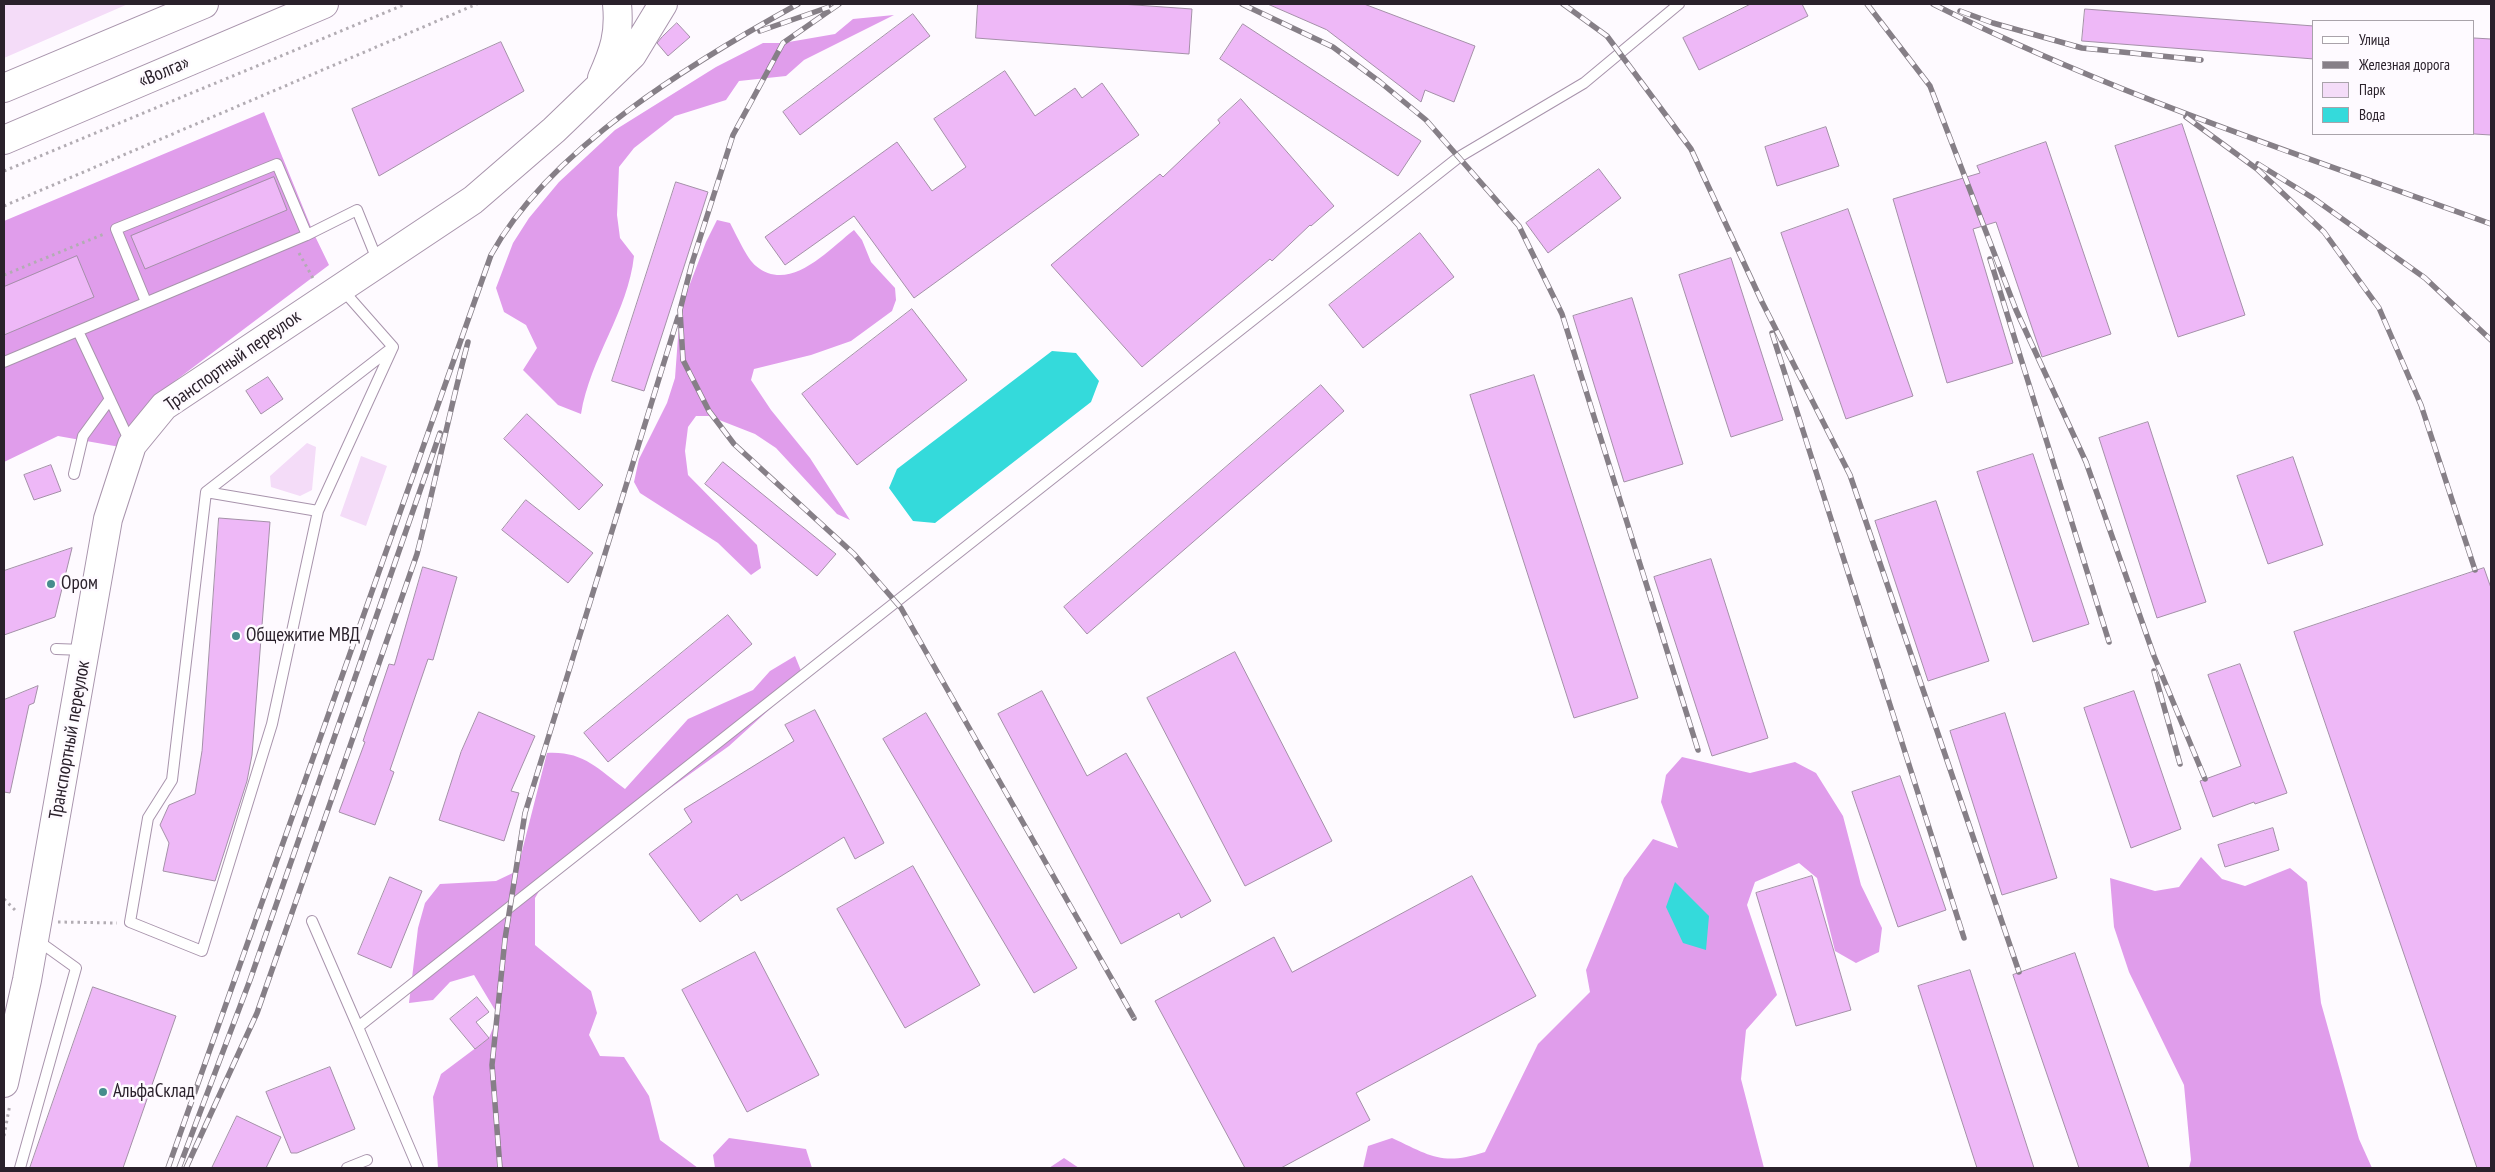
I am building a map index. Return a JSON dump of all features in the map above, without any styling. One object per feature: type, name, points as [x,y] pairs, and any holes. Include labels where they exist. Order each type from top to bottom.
[{"type":"main road","points":[[4,88],[204,4]]},
{"type":"main road","name":"«Волга»","points":[[4,140],[324,4]]},
{"type":"main road","points":[[592,100],[616,47],[619,23],[617,4]]},
{"type":"main road","name":"Транспортный переулок","points":[[4,1082],[8,1052],[38,940],[108,519],[132,445],[164,406],[473,200],[592,100],[632,55],[663,4]]},
{"type":"lane","points":[[358,1027],[1459,157],[1584,83],[1679,4]]},
{"type":"lane","points":[[146,302],[116,229],[277,164],[306,235]]},
{"type":"lane","points":[[4,362],[306,235],[356,210],[378,262]]},
{"type":"lane","points":[[340,288],[393,347]]},
{"type":"lane","points":[[78,331],[132,445]]},
{"type":"lane","points":[[393,347],[318,511],[272,724],[202,951],[130,922],[148,818],[172,780],[206,492],[393,347]]},
{"type":"lane","points":[[74,474],[82,436],[110,399]]},
{"type":"lane","points":[[206,492],[318,511]]},
{"type":"lane","points":[[56,649],[85,650]]},
{"type":"lane","points":[[312,921],[418,1168]]},
{"type":"lane","points":[[20,1168],[76,968],[38,940]]},
{"type":"lane","points":[[347,1168],[367,1160]]},
{"type":"path","points":[[4,171],[406,4]]},
{"type":"path","points":[[4,206],[477,4]]},
{"type":"path","points":[[4,275],[116,229]]},
{"type":"path","points":[[292,241],[309,271]]},
{"type":"path","points":[[38,940],[45,922],[130,922]]},
{"type":"green space","points":[[4,4],[128,4],[4,58]]},
{"type":"green space","points":[[307,443],[316,447],[312,490],[300,496],[271,487],[270,476]]},
{"type":"green space","points":[[361,456],[387,466],[366,526],[340,516]]},
{"type":"shaded area","points":[[894,15],[804,60],[786,76],[739,81],[726,100],[675,116],[634,148],[619,167],[617,215],[620,238],[634,256],[630,277],[617,316],[592,374],[581,414],[558,405],[523,370],[537,348],[526,325],[504,312],[496,288],[513,243],[529,218],[559,182],[615,130],[716,67],[763,43],[783,43],[835,34],[853,19]]},
{"type":"shaded area","points":[[264,112],[313,232],[329,265],[163,390],[120,447],[58,436],[4,462],[4,221]]},
{"type":"shaded area","points":[[717,220],[730,223],[745,252],[756,266],[769,273],[782,275],[795,272],[821,258],[854,230],[862,240],[871,262],[895,288],[896,300],[892,311],[851,341],[811,355],[754,369],[751,380],[771,410],[810,458],[850,520],[837,514],[776,448],[755,434],[709,416],[696,416],[688,427],[685,451],[688,475],[757,545],[761,568],[751,575],[718,543],[640,493],[634,482],[639,459],[667,403],[675,378],[680,310],[706,242]]},
{"type":"shaded area","points":[[795,656],[804,678],[729,746],[548,876],[535,898],[535,945],[591,991],[597,1013],[589,1035],[600,1056],[624,1057],[649,1096],[660,1140],[698,1168],[438,1168],[433,1097],[441,1074],[489,1038],[498,1015],[474,975],[450,982],[433,1000],[409,1003],[418,928],[425,903],[440,884],[496,881],[517,871],[547,753],[570,755],[589,762],[625,789],[688,719],[753,690],[770,671]]},
{"type":"shaded area","points":[[1682,757],[1750,773],[1795,762],[1816,773],[1843,816],[1861,885],[1882,928],[1879,952],[1856,963],[1835,951],[1817,878],[1799,863],[1755,882],[1747,905],[1777,995],[1746,1030],[1741,1079],[1764,1168],[1363,1168],[1368,1146],[1392,1138],[1437,1157],[1458,1158],[1485,1152],[1538,1044],[1590,992],[1586,970],[1624,878],[1653,839],[1678,848],[1661,802],[1666,775]]},
{"type":"shaded area","points":[[2201,857],[2222,879],[2245,886],[2290,868],[2307,882],[2321,1003],[2359,1139],[2372,1168],[2189,1168],[2191,1160],[2184,1085],[2129,972],[2114,927],[2110,878],[2155,891],[2179,887]]},
{"type":"shaded area","points":[[729,1138],[806,1149],[812,1168],[715,1168],[713,1155]]},
{"type":"shaded area","points":[[1064,1158],[1079,1168],[1049,1168]]},
{"type":"water","points":[[1052,351],[1076,353],[1099,381],[1091,402],[935,523],[913,521],[889,488],[897,469]]},
{"type":"water","points":[[1675,882],[1709,916],[1706,950],[1683,943],[1666,907]]},
{"type":"building","points":[[978,4],[1121,4],[1192,9],[1189,54],[976,38]]},
{"type":"building","points":[[1268,4],[1364,4],[1475,46],[1454,102],[1425,90],[1421,102],[1327,30]]},
{"type":"building","points":[[1751,4],[1802,4],[1808,16],[1699,70],[1683,38]]},
{"type":"building","points":[[2085,9],[2312,26],[2312,59],[2082,41]]},
{"type":"building","points":[[913,14],[930,36],[800,135],[783,112]]},
{"type":"building","points":[[677,23],[690,37],[668,56],[657,43]]},
{"type":"building","points":[[1243,24],[1421,141],[1398,176],[1220,59]]},
{"type":"building","points":[[2475,38],[2491,39],[2491,135],[2475,134]]},
{"type":"building","points":[[501,42],[524,91],[379,176],[352,109]]},
{"type":"building","points":[[1005,71],[1035,116],[1075,88],[1082,98],[1102,83],[1139,135],[914,298],[854,216],[785,265],[765,237],[897,142],[932,191],[966,167],[934,119]]},
{"type":"building","points":[[1241,99],[1334,206],[1310,225],[1272,261],[1270,259],[1142,367],[1051,265],[1160,174],[1163,177],[1220,123],[1218,120]]},
{"type":"building","points":[[2182,124],[2245,315],[2178,337],[2115,146]]},
{"type":"building","points":[[1826,127],[1839,166],[1777,186],[1765,147]]},
{"type":"building","points":[[2046,142],[2111,334],[2042,357],[1996,222],[1973,229],[2013,363],[1947,383],[1893,199],[1980,173],[1977,166]]},
{"type":"building","points":[[1599,169],[1621,198],[1548,253],[1526,223]]},
{"type":"building","points":[[274,177],[287,210],[145,269],[131,236]]},
{"type":"building","points":[[676,182],[708,192],[644,391],[612,381]]},
{"type":"building","points":[[1848,209],[1913,396],[1846,419],[1781,233]]},
{"type":"building","points":[[1420,233],[1454,277],[1363,348],[1329,305]]},
{"type":"building","points":[[77,256],[94,297],[4,335],[4,287]]},
{"type":"building","points":[[1731,258],[1783,420],[1731,437],[1679,275]]},
{"type":"building","points":[[1632,298],[1683,464],[1624,482],[1573,316]]},
{"type":"building","points":[[912,309],[967,380],[857,465],[802,394]]},
{"type":"building","points":[[1534,375],[1638,698],[1574,718],[1470,395]]},
{"type":"building","points":[[268,377],[283,399],[261,414],[246,391]]},
{"type":"building","points":[[1321,385],[1344,411],[1087,634],[1064,607]]},
{"type":"building","points":[[527,414],[603,485],[579,510],[504,439]]},
{"type":"building","points":[[2148,422],[2206,602],[2157,618],[2099,438]]},
{"type":"building","points":[[2033,454],[2089,624],[2033,642],[1977,472]]},
{"type":"building","points":[[2293,457],[2323,545],[2268,564],[2237,476]]},
{"type":"building","points":[[723,462],[836,554],[817,576],[705,484]]},
{"type":"building","points":[[51,465],[61,491],[34,500],[24,475]]},
{"type":"building","points":[[526,500],[593,553],[568,583],[502,530]]},
{"type":"building","points":[[1936,501],[1989,661],[1928,681],[1875,521]]},
{"type":"building","name":"Общежитие МВД","points":[[219,518],[270,522],[252,755],[247,781],[215,881],[163,871],[169,843],[160,825],[169,805],[195,794],[202,751]]},
{"type":"building","points":[[72,548],[55,617],[4,635],[4,571]]},
{"type":"building","points":[[1711,559],[1768,738],[1712,756],[1654,577]]},
{"type":"building","points":[[423,567],[457,577],[433,660],[428,659],[390,770],[394,772],[375,825],[339,812],[365,742],[363,741],[389,664],[394,665]]},
{"type":"building","points":[[2484,568],[2491,588],[2491,1168],[2477,1168],[2294,632]]},
{"type":"building","points":[[728,615],[752,644],[608,762],[584,733]]},
{"type":"building","points":[[1235,652],[1332,841],[1245,886],[1147,698]]},
{"type":"building","points":[[2240,664],[2287,793],[2255,804],[2254,802],[2213,817],[2200,781],[2241,766],[2208,675]]},
{"type":"building","points":[[38,686],[34,703],[29,705],[10,793],[4,792],[4,700]]},
{"type":"building","points":[[1042,691],[1087,776],[1126,753],[1211,901],[1181,918],[1179,913],[1121,944],[998,714]]},
{"type":"building","points":[[2134,691],[2181,829],[2131,848],[2084,708]]},
{"type":"building","points":[[815,710],[884,843],[855,859],[844,837],[741,901],[737,894],[700,922],[649,854],[692,822],[684,809],[794,741],[785,725]]},
{"type":"building","points":[[479,712],[535,736],[511,791],[519,793],[504,841],[439,820],[461,752]]},
{"type":"building","points":[[926,713],[1077,968],[1034,993],[883,739]]},
{"type":"building","points":[[2005,713],[2057,878],[2002,895],[1950,731]]},
{"type":"building","points":[[1900,776],[1946,910],[1898,927],[1852,792]]},
{"type":"building","points":[[2273,828],[2279,850],[2225,867],[2218,845]]},
{"type":"building","points":[[913,866],[980,985],[905,1028],[837,909]]},
{"type":"building","points":[[1472,876],[1536,996],[1356,1093],[1370,1120],[1281,1168],[1245,1168],[1155,1001],[1274,937],[1292,972]]},
{"type":"building","points":[[1812,876],[1851,1010],[1796,1026],[1756,893]]},
{"type":"building","points":[[390,877],[422,891],[391,968],[358,954]]},
{"type":"building","points":[[755,952],[819,1075],[747,1112],[682,990]]},
{"type":"building","points":[[2075,953],[2149,1168],[2079,1168],[2013,975]]},
{"type":"building","points":[[1970,970],[2034,1168],[1977,1168],[1918,986]]},
{"type":"building","name":"АльфаСклад","points":[[93,987],[176,1016],[123,1168],[30,1168]]},
{"type":"building","points":[[477,997],[489,1012],[476,1022],[489,1038],[475,1049],[450,1019]]},
{"type":"building","points":[[330,1067],[355,1129],[297,1153],[291,1153],[266,1092]]},
{"type":"building","points":[[237,1116],[281,1137],[266,1168],[212,1168]]},
{"type":"railway","points":[[168,1168],[491,255],[517,216],[549,179],[586,144],[627,111],[670,81],[798,4]]},
{"type":"railway","points":[[839,4],[783,43],[733,135],[692,263],[680,310],[683,360],[709,411],[734,444],[854,554],[901,608],[1134,1018]]},
{"type":"railway","points":[[1242,4],[1333,47],[1380,82],[1426,120],[1519,226],[1562,314],[1698,750]]},
{"type":"railway","points":[[1563,4],[1607,36],[1691,149],[1762,302],[1850,475],[2019,972]]},
{"type":"railway","points":[[1867,4],[1930,86],[2016,310],[2086,462],[2154,656],[2205,779]]},
{"type":"railway","points":[[1933,4],[2000,37],[2138,95],[2491,224]]},
{"type":"railway","points":[[760,31],[829,7]]},
{"type":"railway","points":[[1960,11],[1993,23],[2082,48],[2201,60]]},
{"type":"railway","points":[[2186,117],[2257,169],[2324,232],[2379,308],[2421,405],[2475,570]]},
{"type":"railway","points":[[2258,164],[2313,198],[2425,278],[2491,340]]},
{"type":"railway","points":[[1990,259],[2109,642]]},
{"type":"railway","points":[[500,1168],[492,1065],[505,939],[525,813],[678,317]]},
{"type":"railway","points":[[1772,333],[1964,938]]},
{"type":"railway","points":[[186,1168],[257,1013],[417,554],[468,342]]},
{"type":"railway","points":[[179,1168],[250,980],[440,433]]},
{"type":"railway","points":[[2154,671],[2180,764]]},
{"type":"place","name":"Ором","points":[[51,584]]},
{"type":"place","name":"Общежитие МВД","points":[[236,636]]},
{"type":"place","name":"АльфаСклад","points":[[103,1092]]}]
